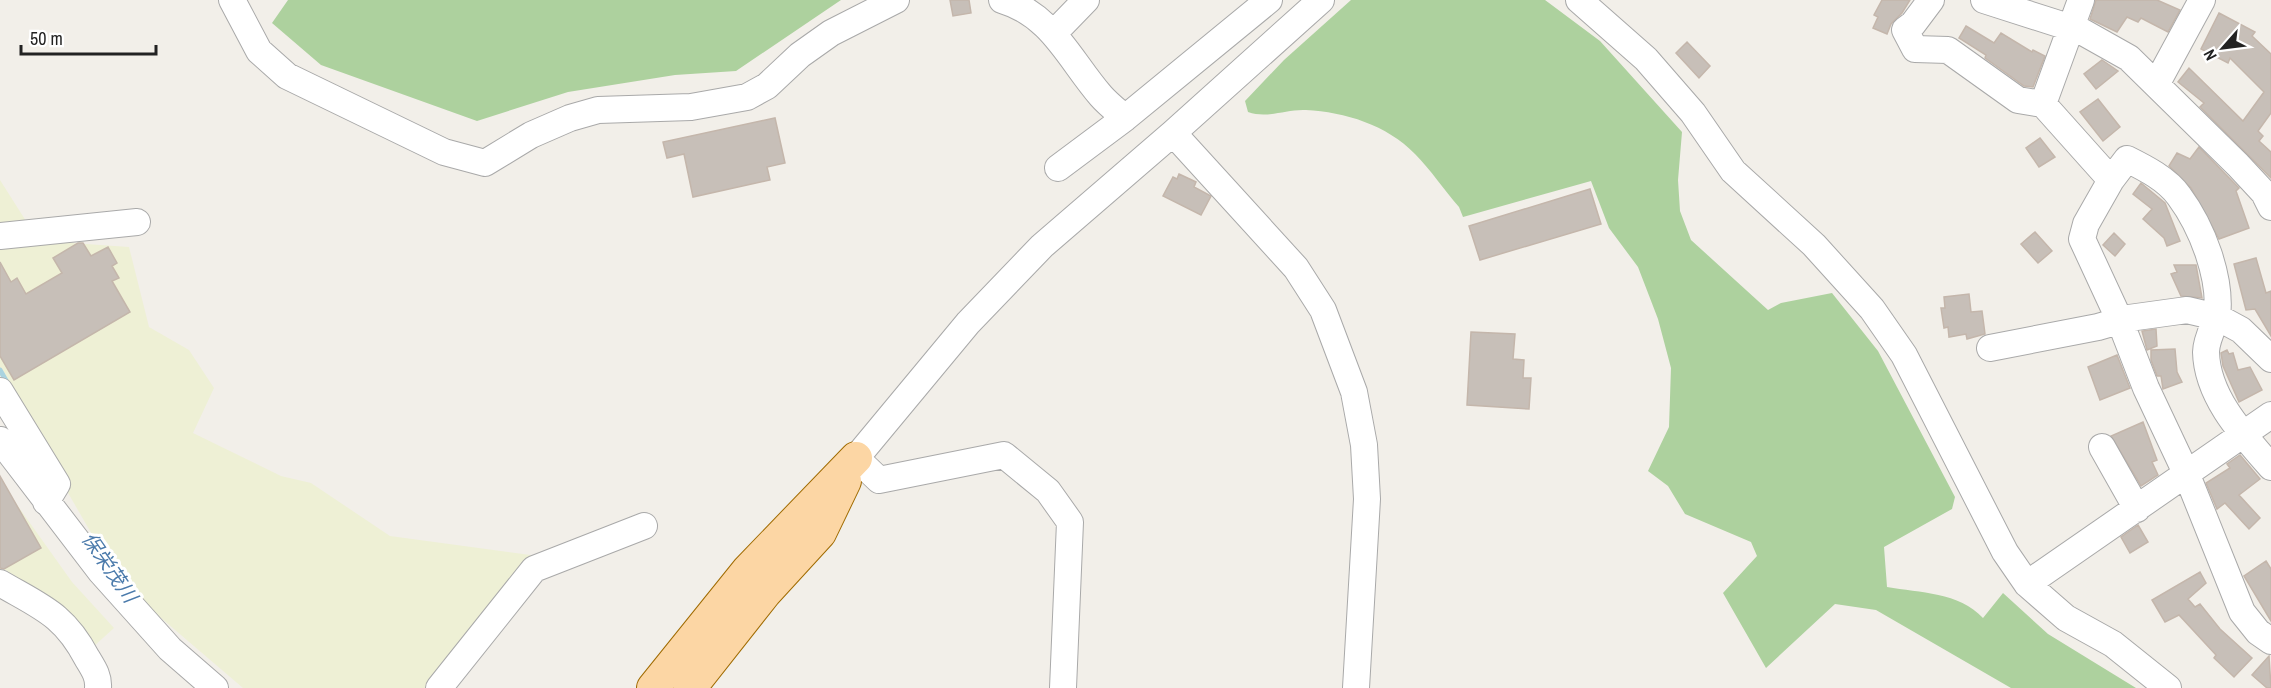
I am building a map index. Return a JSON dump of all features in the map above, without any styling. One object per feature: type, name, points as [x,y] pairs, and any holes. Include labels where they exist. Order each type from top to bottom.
[{"type":"main road","points":[[653,688],[748,570],[856,458]]},
{"type":"main road","points":[[690,688],[765,593],[820,533],[856,458]]},
{"type":"street","points":[[232,0],[259,51],[286,76],[444,153],[485,163],[531,135],[570,118],[598,110],[691,107],[747,97],[767,86],[800,55],[831,33],[896,0]]},
{"type":"street","points":[[1002,0],[1019,5],[1054,33],[1102,97],[1125,118]]},
{"type":"street","points":[[1054,33],[1086,0]]},
{"type":"street","points":[[1058,168],[1125,118],[1269,0]]},
{"type":"street","points":[[1063,688],[1070,522],[1048,491],[1004,455],[879,480],[856,458],[1008,279],[1080,211],[1173,133],[1321,0]]},
{"type":"street","points":[[1580,0],[1646,59],[1693,113],[1733,171],[1814,244],[1872,309],[1904,355],[2005,552],[2027,584],[2066,618],[2113,644],[2168,688]]},
{"type":"street","points":[[1931,0],[1913,24],[1905,30],[1915,49],[1948,50],[2018,100],[2043,104],[2111,180]]},
{"type":"street","points":[[1984,0],[2070,28],[2129,58],[2238,165],[2264,193],[2271,207]]},
{"type":"street","points":[[2043,104],[2081,0]]},
{"type":"street","points":[[2157,83],[2202,0]]},
{"type":"street","points":[[1173,133],[1296,268],[1323,310],[1354,392],[1364,445],[1367,499],[1356,688]]},
{"type":"street","points":[[2271,467],[2244,436],[2227,411],[2211,380],[2206,351],[2217,317],[2219,301],[2205,245],[2178,194],[2162,179],[2127,159],[2111,180],[2086,224],[2082,238],[2120,321],[2146,388],[2187,476],[2242,612],[2258,632],[2271,641]]},
{"type":"street","points":[[0,236],[138,222]]},
{"type":"street","points":[[1990,348],[2120,321],[2187,310],[2217,317],[2241,330],[2271,359]]},
{"type":"street","points":[[0,391],[57,484],[46,502]]},
{"type":"street","points":[[2027,584],[2187,476],[2271,415]]},
{"type":"street","points":[[0,441],[101,572],[170,650],[215,688]]},
{"type":"street","points":[[2102,447],[2137,509]]},
{"type":"street","points":[[439,688],[534,569],[644,526]]},
{"type":"street","points":[[0,583],[61,620],[77,638],[99,679],[98,688]]},
{"type":"green space","points":[[288,0],[841,0],[736,71],[675,75],[568,92],[477,121],[321,65],[272,23]]},
{"type":"green space","points":[[1351,0],[1545,0],[1600,41],[1682,132],[1678,180],[1680,211],[1691,240],[1768,310],[1781,303],[1832,293],[1878,351],[1955,497],[1952,509],[1884,547],[1887,587],[1951,598],[1973,609],[1983,618],[2003,593],[2048,634],[2136,688],[2011,688],[1876,610],[1835,604],[1766,668],[1723,593],[1757,556],[1751,542],[1685,514],[1668,486],[1648,471],[1669,427],[1671,368],[1658,319],[1638,267],[1609,228],[1591,181],[1463,217],[1459,207],[1421,160],[1392,135],[1378,128],[1350,117],[1321,111],[1298,110],[1263,115],[1248,112],[1245,101],[1284,60]]},
{"type":"green space","points":[[0,180],[26,221],[0,225]]},
{"type":"green space","points":[[43,241],[129,247],[149,327],[189,350],[214,388],[193,433],[281,476],[311,483],[390,536],[538,556],[431,688],[243,688],[133,594],[116,576],[0,375],[0,247]]},
{"type":"green space","points":[[0,481],[72,582],[114,628],[93,647],[61,606],[4,569]]},
{"type":"building","points":[[950,0],[969,0],[971,13],[953,16]]},
{"type":"building","points":[[1882,0],[1910,0],[1891,24],[1887,34],[1873,28],[1878,17],[1874,15]]},
{"type":"building","points":[[2096,0],[2157,0],[2180,10],[2168,32],[2141,18],[2138,22],[2127,17],[2117,32],[2090,19]]},
{"type":"building","points":[[2219,13],[2255,32],[2252,36],[2271,54],[2271,113],[2258,131],[2263,136],[2259,141],[2271,152],[2271,178],[2200,107],[2204,103],[2178,82],[2189,68],[2243,121],[2264,92],[2230,58],[2228,63],[2201,49]]},
{"type":"building","points":[[1966,26],[1994,43],[2001,33],[2032,52],[2033,50],[2045,56],[2033,87],[2024,86],[1985,58],[1986,55],[1959,38]]},
{"type":"building","points":[[1687,42],[1710,66],[1699,78],[1676,53]]},
{"type":"building","points":[[2102,60],[2118,71],[2096,89],[2084,74]]},
{"type":"building","points":[[2098,99],[2120,127],[2103,141],[2080,112]]},
{"type":"building","points":[[775,118],[785,163],[767,167],[770,180],[693,197],[684,154],[667,158],[663,142]]},
{"type":"building","points":[[2040,138],[2055,157],[2039,167],[2026,148]]},
{"type":"building","points":[[2199,147],[2239,188],[2236,191],[2249,228],[2219,239],[2191,188],[2169,166],[2177,153],[2190,159]]},
{"type":"building","points":[[1179,174],[1196,182],[1194,187],[1211,196],[1201,215],[1163,196],[1173,177],[1177,179]]},
{"type":"building","points":[[2141,183],[2165,203],[2180,241],[2167,246],[2164,238],[2143,219],[2152,209],[2133,194]]},
{"type":"building","points":[[1590,189],[1601,224],[1480,260],[1469,226]]},
{"type":"building","points":[[2035,232],[2052,251],[2038,263],[2021,244]]},
{"type":"building","points":[[2114,233],[2125,244],[2115,256],[2103,245]]},
{"type":"building","points":[[78,243],[83,243],[91,256],[108,247],[117,263],[112,266],[119,278],[112,281],[130,312],[14,380],[0,356],[0,262],[11,282],[17,278],[26,294],[62,273],[53,258]]},
{"type":"building","points":[[2256,258],[2266,293],[2271,291],[2271,336],[2255,309],[2246,310],[2234,264]]},
{"type":"building","points":[[2174,265],[2196,265],[2202,298],[2181,296],[2171,274],[2177,272]]},
{"type":"building","points":[[1969,294],[1971,312],[1982,311],[1985,334],[1967,339],[1966,334],[1949,337],[1948,327],[1944,328],[1941,308],[1945,308],[1944,297]]},
{"type":"building","points":[[2156,329],[2157,346],[2147,350],[2142,331]]},
{"type":"building","points":[[1471,332],[1515,334],[1513,359],[1524,360],[1523,378],[1531,378],[1529,409],[1467,405]]},
{"type":"building","points":[[2175,349],[2177,372],[2182,382],[2163,389],[2161,376],[2157,376],[2151,360],[2151,350]]},
{"type":"building","points":[[2227,350],[2229,354],[2233,353],[2238,370],[2250,367],[2262,390],[2239,402],[2223,366],[2221,353]]},
{"type":"building","points":[[2117,355],[2130,388],[2100,400],[2088,367]]},
{"type":"building","points":[[2143,422],[2157,460],[2152,462],[2158,475],[2141,486],[2111,436]]},
{"type":"building","points":[[2240,455],[2260,479],[2239,495],[2260,518],[2249,529],[2225,503],[2217,509],[2206,483],[2230,468],[2227,464]]},
{"type":"building","points":[[0,476],[41,548],[4,569],[0,568]]},
{"type":"building","points":[[2138,525],[2148,542],[2130,553],[2121,537]]},
{"type":"building","points":[[2266,561],[2271,569],[2271,621],[2244,576]]},
{"type":"building","points":[[2200,572],[2206,583],[2188,599],[2195,607],[2200,604],[2220,629],[2252,658],[2234,677],[2214,658],[2216,655],[2179,615],[2165,622],[2152,600]]},
{"type":"building","points":[[2269,656],[2271,688],[2267,688],[2252,675]]},
{"type":"waterway","name":"保栄茂川","points":[[0,370],[8,384]]}]
